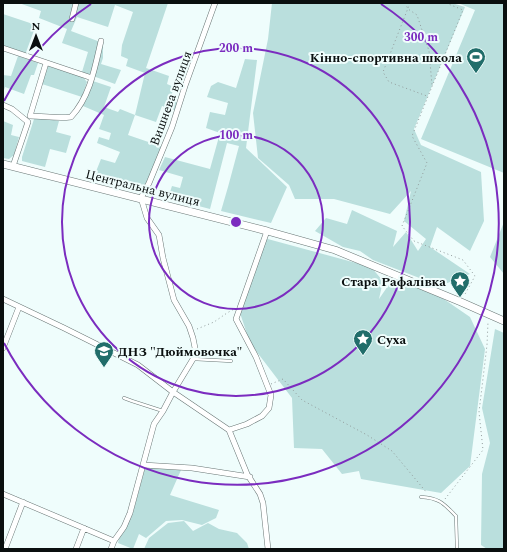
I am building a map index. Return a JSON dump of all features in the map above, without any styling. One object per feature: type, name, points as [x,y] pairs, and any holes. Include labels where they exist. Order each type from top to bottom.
[{"type":"main road","name":"Центральна вулиця","points":[[3,164],[266,230],[335,250],[504,321]]},
{"type":"street","points":[[72,19],[76,3]]},
{"type":"street","name":"Вишнева вулиця","points":[[141,198],[149,183],[172,127],[215,3]]},
{"type":"street","points":[[30,116],[60,118],[71,117],[78,109],[92,78],[101,41]]},
{"type":"street","points":[[3,48],[92,78]]},
{"type":"street","points":[[13,166],[46,63]]},
{"type":"street","points":[[3,105],[12,109],[28,122]]},
{"type":"street","points":[[111,549],[114,540],[124,527],[130,513],[154,424],[163,411],[192,359],[195,348],[191,332],[174,300],[159,235],[147,218],[141,198]]},
{"type":"street","points":[[229,430],[247,424],[262,416],[269,408],[271,395],[256,357],[236,319],[266,230]]},
{"type":"street","points":[[3,299],[138,365],[173,392],[229,430],[263,503],[268,549]]},
{"type":"street","points":[[3,348],[19,307]]},
{"type":"street","points":[[143,465],[192,468],[250,477]]},
{"type":"street","points":[[3,494],[114,540]]},
{"type":"street","points":[[5,549],[23,502]]},
{"type":"street","points":[[76,549],[84,528]]},
{"type":"lane","points":[[192,359],[231,361]]},
{"type":"lane","points":[[124,398],[163,411]]},
{"type":"lane","points":[[421,497],[431,498],[442,502],[456,516],[457,549]]},
{"type":"path","points":[[406,3],[408,9],[417,15],[429,51],[432,86]]},
{"type":"path","points":[[410,3],[383,72],[389,82],[428,96]]},
{"type":"path","points":[[446,3],[463,10],[412,136],[427,163],[402,226],[414,241],[463,260],[475,276],[461,302]]},
{"type":"path","points":[[191,332],[214,322],[231,310],[240,307]]},
{"type":"path","points":[[442,502],[483,450],[479,412],[487,345],[488,314]]},
{"type":"path","points":[[267,385],[283,379],[302,400],[367,435],[392,452],[431,498]]},
{"type":"shaded area","points":[[19,3],[168,3],[146,68],[169,76],[167,84],[174,87],[170,100],[178,103],[175,110],[162,106],[156,122],[135,115],[145,73],[126,66],[128,59],[121,56],[122,45],[133,12],[115,5],[108,27],[77,17],[71,31],[103,43],[103,58],[101,64],[121,70],[115,84],[82,72],[88,52],[62,43],[67,29],[39,18],[41,11]]},
{"type":"shaded area","points":[[272,3],[452,3],[465,7],[414,129],[421,145],[481,172],[484,221],[470,251],[437,227],[430,247],[470,274],[440,286],[373,260],[360,251],[343,247],[315,231],[326,218],[347,224],[352,210],[397,231],[393,247],[406,232],[418,251],[426,239],[404,221],[411,191],[390,214],[334,199],[295,199],[289,185],[258,158],[253,113],[268,39]]},
{"type":"shaded area","name":"Кінно-спортивна школа","points":[[458,3],[504,3],[504,173],[421,139],[475,10]]},
{"type":"shaded area","points":[[3,14],[36,25],[25,55],[3,47]]},
{"type":"shaded area","points":[[18,56],[38,63],[34,75],[31,75],[24,94],[5,87],[3,93],[3,75],[11,76]]},
{"type":"shaded area","points":[[245,59],[257,60],[246,148],[287,187],[271,223],[221,211],[239,146],[227,143],[210,209],[168,198],[172,186],[180,188],[183,177],[159,170],[165,157],[210,169],[220,133],[206,128],[210,112],[225,115],[228,103],[207,97],[211,86],[218,82],[236,88]]},
{"type":"shaded area","points":[[48,66],[83,77],[87,82],[82,97],[42,84]]},
{"type":"shaded area","points":[[93,81],[111,87],[104,107],[118,112],[120,109],[135,115],[128,135],[163,147],[142,192],[93,179],[101,159],[115,163],[120,152],[97,143],[99,137],[109,140],[111,133],[99,129],[104,115],[83,106]]},
{"type":"shaded area","points":[[38,117],[59,121],[56,132],[71,136],[66,153],[50,149],[45,167],[22,161],[34,119]]},
{"type":"shaded area","points":[[3,121],[13,125],[11,135],[19,137],[14,155],[9,159],[3,158]]},
{"type":"shaded area","points":[[504,222],[504,274],[490,257]]},
{"type":"shaded area","points":[[264,238],[371,267],[383,281],[379,299],[392,280],[435,293],[470,317],[485,349],[470,466],[441,493],[361,479],[359,471],[342,474],[322,449],[294,448],[292,398],[250,343],[238,307]]},
{"type":"shaded area","points":[[495,329],[504,333],[504,549],[487,549],[481,545],[482,474],[490,443],[482,408]]},
{"type":"shaded area","points":[[145,468],[181,470],[170,495],[219,510],[216,518],[202,525],[182,520],[166,521],[146,538],[139,534],[133,549],[118,543],[120,535],[132,516]]},
{"type":"shaded area","points":[[184,521],[193,531],[208,523],[219,529],[237,533],[247,543],[249,549],[144,549],[149,538],[168,523]]},
{"type":"place","name":"Кінно-спортивна школа","points":[[476,74]]},
{"type":"place","name":"Стара Рафалівка","points":[[460,298]]},
{"type":"place","name":"Суха","points":[[363,356]]},
{"type":"place","name":"ДНЗ \"Дюймовочка\"","points":[[104,368]]}]
